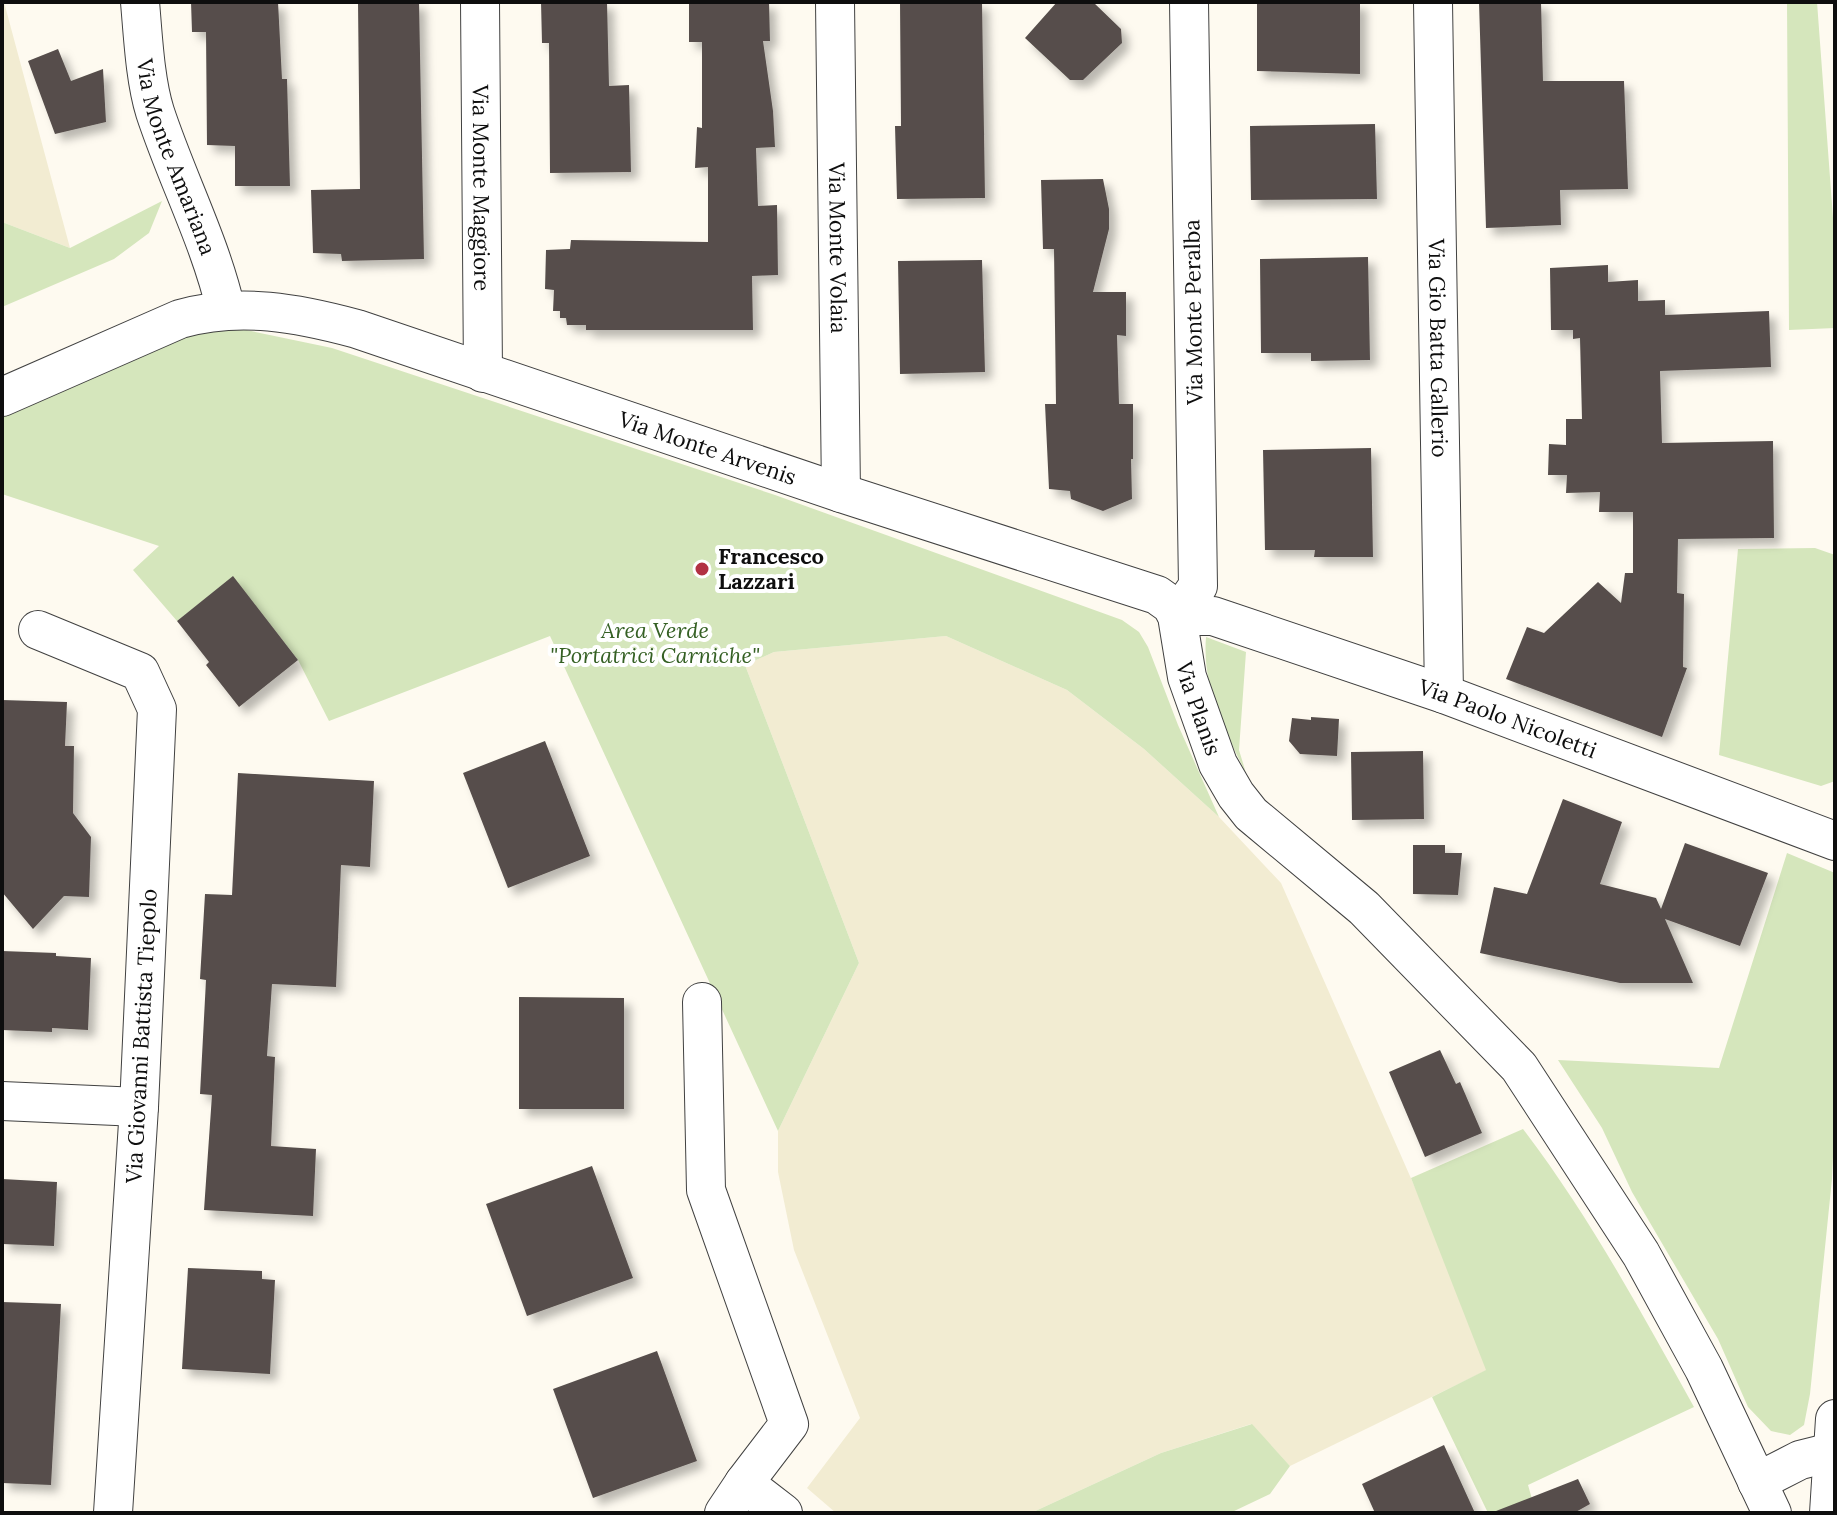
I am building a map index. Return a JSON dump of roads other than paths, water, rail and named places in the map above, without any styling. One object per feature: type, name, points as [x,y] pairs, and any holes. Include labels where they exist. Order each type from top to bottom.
[{"type":"street","name":"Via Monte Amariana","points":[[140,2],[154,109],[211,255],[226,310]]},
{"type":"street","name":"Via Monte Maggiore","points":[[480,2],[483,373]]},
{"type":"street","name":"Via Monte Volaia","points":[[835,2],[841,493]]},
{"type":"street","name":"Via Monte Peralba","points":[[1177,616],[1198,586],[1189,2]]},
{"type":"street","name":"Via Gio Batta Gallerio","points":[[1433,2],[1444,694]]},
{"type":"street","name":"Via Monte Arvenis","points":[[2,397],[180,319],[226,310],[263,310],[307,316],[357,329],[841,493],[1157,595],[1171,605],[1177,616]]},
{"type":"street","name":"Via Paolo Nicoletti","points":[[1177,616],[1213,616],[1444,694],[1835,841]]},
{"type":"street","name":"Via Planis","points":[[1177,616],[1187,677],[1218,764],[1236,795],[1251,814],[1364,908],[1519,1067],[1641,1254],[1704,1369],[1764,1498]]},
{"type":"street","name":"Via Giovanni Battista Tiepolo","points":[[38,630],[140,672],[157,709],[139,1107],[113,1513]]},
{"type":"street","points":[[702,1002],[706,1190],[789,1424],[726,1504],[783,1513]]},
{"type":"street","points":[[2,1101],[139,1107]]},
{"type":"street","points":[[1764,1498],[1791,1464],[1834,1436]]},
{"type":"street","points":[[1829,1513],[1834,1436]]},
{"type":"place","name":"Francesco Lazzari","points":[[702,569]]},
{"type":"park label","name":"Area Verde \"Portatrici Carniche\"","points":[[655,642]]}]
